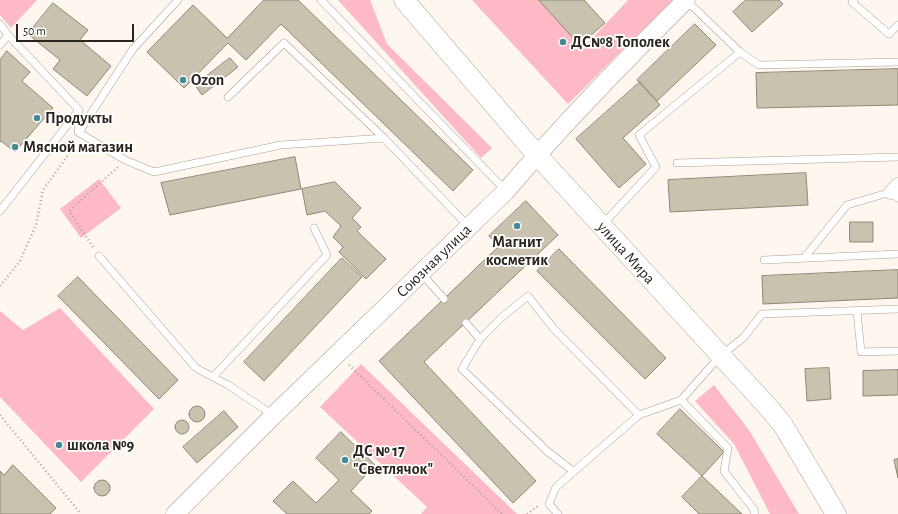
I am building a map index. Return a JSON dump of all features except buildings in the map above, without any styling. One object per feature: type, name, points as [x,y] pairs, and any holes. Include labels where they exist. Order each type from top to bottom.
[{"type":"main road","name":"улица Мира","points":[[404,0],[537,155],[768,407],[783,426],[836,514]]},
{"type":"street","name":"Союзная улица","points":[[174,514],[273,416],[506,191],[537,155],[618,68],[686,0]]},
{"type":"lane","points":[[81,133],[132,49],[178,0]]},
{"type":"lane","points":[[321,0],[506,191]]},
{"type":"lane","points":[[686,0],[740,52],[759,65],[898,62]]},
{"type":"lane","points":[[854,0],[852,2],[889,34],[898,25]]},
{"type":"lane","points":[[0,24],[8,35],[79,110],[81,133]]},
{"type":"lane","points":[[0,45],[8,35]]},
{"type":"lane","points":[[228,97],[284,43],[384,138],[469,228]]},
{"type":"lane","points":[[601,226],[656,167],[639,135],[740,52]]},
{"type":"lane","points":[[0,211],[79,110]]},
{"type":"lane","points":[[81,133],[125,160],[154,172],[281,145],[384,138]]},
{"type":"lane","points":[[677,163],[898,157]]},
{"type":"lane","points":[[804,258],[847,205],[896,191]]},
{"type":"lane","points":[[213,377],[327,255],[314,228]]},
{"type":"lane","points":[[764,260],[898,254]]},
{"type":"lane","points":[[99,256],[196,368],[228,385],[273,416]]},
{"type":"lane","points":[[421,273],[444,299]]},
{"type":"lane","points":[[574,472],[547,451],[462,368],[480,339],[501,318],[528,296],[554,330],[639,415]]},
{"type":"lane","points":[[558,514],[549,504],[556,487],[639,415],[681,400],[720,356],[742,338],[762,314],[898,309]]},
{"type":"lane","points":[[857,311],[861,352],[898,351]]},
{"type":"lane","points":[[466,323],[480,339]]},
{"type":"lane","points":[[681,400],[728,448],[724,471],[755,511],[754,514]]},
{"type":"path","points":[[0,286],[20,261],[36,225],[44,190],[81,133]]},
{"type":"path","points":[[99,256],[69,211],[125,160]]},
{"type":"path","points":[[337,354],[347,362],[502,514]]},
{"type":"path","points":[[0,415],[81,514]]},
{"type":"shaded area","points":[[0,0],[37,0],[11,28],[0,15]]},
{"type":"shaded area","points":[[338,0],[370,0],[387,44],[492,148],[481,158]]},
{"type":"shaded area","points":[[472,0],[541,0],[586,45],[628,0],[673,0],[568,104]]},
{"type":"shaded area","points":[[99,179],[121,208],[81,238],[60,209]]},
{"type":"shaded area","name":"школа №9","points":[[60,308],[154,409],[81,482],[0,397],[0,311],[23,330]]},
{"type":"shaded area","points":[[361,364],[517,514],[421,514],[427,507],[320,407]]},
{"type":"shaded area","points":[[714,385],[749,430],[799,514],[770,514],[734,444],[695,401]]},
{"type":"place","name":"ДС№8 Тополек","points":[[563,42]]},
{"type":"place","name":"Ozon","points":[[183,80]]},
{"type":"place","name":"Продукты","points":[[37,118]]},
{"type":"place","name":"Мясной магазин","points":[[15,147]]},
{"type":"place","name":"Магнит косметик","points":[[517,226]]},
{"type":"place","name":"школа №9","points":[[59,445]]},
{"type":"place","name":"ДС № 17 \"Светлячок\"","points":[[345,460]]}]
